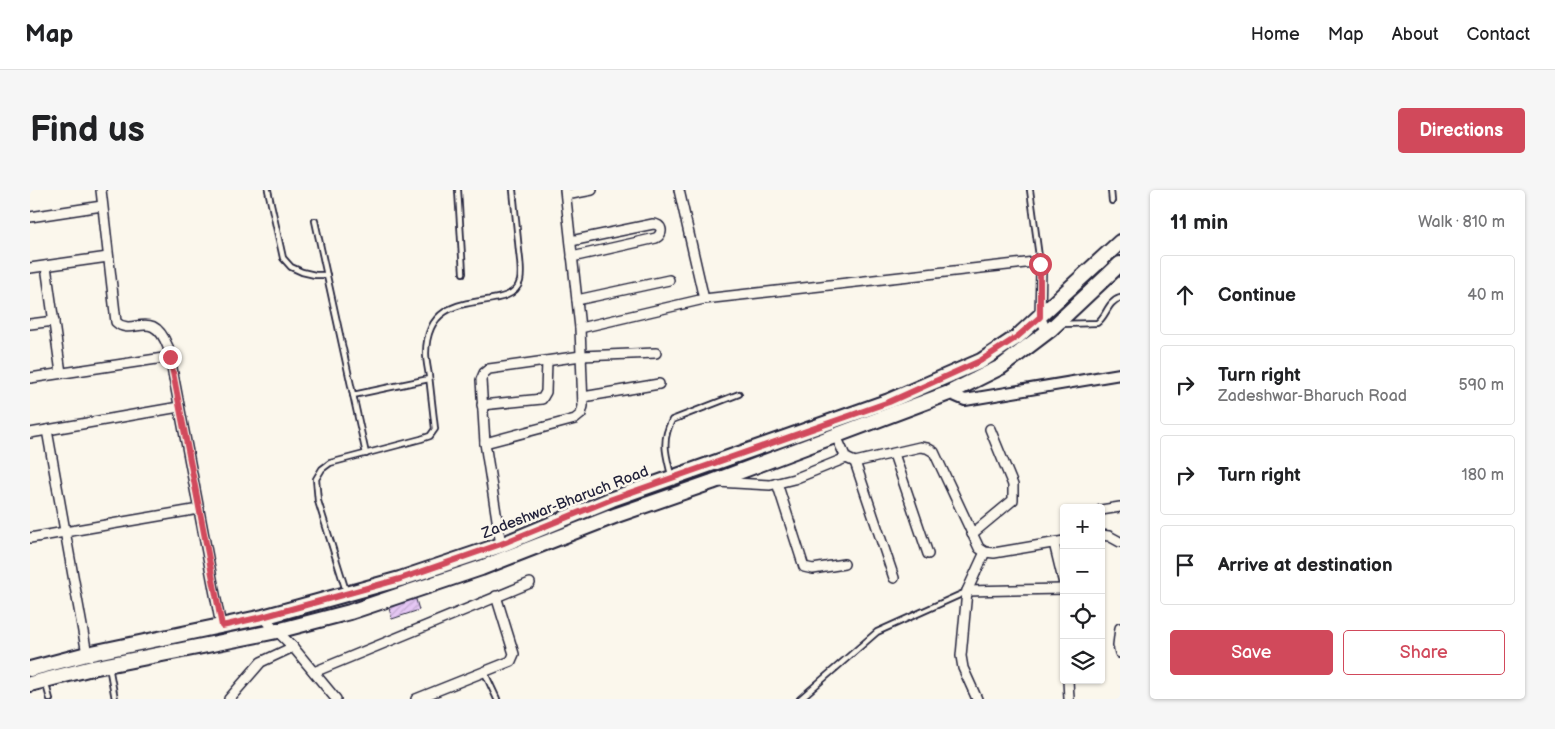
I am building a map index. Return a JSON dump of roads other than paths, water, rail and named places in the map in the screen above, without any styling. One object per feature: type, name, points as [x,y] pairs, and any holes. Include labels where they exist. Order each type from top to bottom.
[{"type":"main road","name":"Zadeshwar-Bharuch Road","points":[[30,669],[87,654],[262,617],[400,579],[501,544],[612,499],[889,402],[980,361],[1017,337],[1120,242]]},
{"type":"main road","name":"Zadeshwar-Bharuch Road","points":[[30,684],[109,665],[277,631],[350,612],[428,587],[617,515],[712,482],[949,393],[1001,367],[1052,328],[1120,264]]},
{"type":"street","points":[[101,190],[116,322],[124,326],[149,325],[156,327],[165,340],[170,357],[222,626]]},
{"type":"street","points":[[485,443],[575,419],[581,414],[583,397],[580,328],[566,192],[592,190]]},
{"type":"street","points":[[679,190],[704,299]]},
{"type":"street","points":[[30,216],[102,206]]},
{"type":"street","points":[[570,241],[653,224],[661,227],[662,232],[656,238],[572,257]]},
{"type":"street","points":[[30,268],[108,257]]},
{"type":"street","points":[[580,328],[704,299],[1034,262],[1040,264],[1040,317],[1052,328]]},
{"type":"street","points":[[46,266],[61,373]]},
{"type":"street","points":[[577,300],[669,280]]},
{"type":"street","points":[[30,324],[54,321]]},
{"type":"street","points":[[501,544],[485,443],[481,380],[484,373],[489,369],[581,356],[656,352]]},
{"type":"street","points":[[30,378],[170,357]]},
{"type":"street","points":[[482,405],[542,400],[546,392],[547,361]]},
{"type":"street","points":[[949,393],[965,400],[1120,374]]},
{"type":"street","points":[[583,397],[659,384]]},
{"type":"street","points":[[30,433],[179,407]]},
{"type":"street","points":[[972,534],[1013,500],[1013,485],[990,429]]},
{"type":"street","points":[[47,430],[87,654]]},
{"type":"street","points":[[836,436],[851,460],[894,578]]},
{"type":"street","points":[[712,482],[770,485],[851,460],[894,454],[920,447],[927,448],[934,452],[979,548],[985,552],[994,553],[1060,542]]},
{"type":"street","points":[[894,454],[928,554]]},
{"type":"street","points":[[777,483],[804,567],[813,569],[844,564]]},
{"type":"street","points":[[1105,509],[1120,507]]},
{"type":"street","points":[[30,538],[199,509]]},
{"type":"street","points":[[1105,536],[1120,542]]},
{"type":"street","points":[[1054,543],[1060,568]]},
{"type":"street","points":[[977,699],[961,662],[967,591],[985,552]]},
{"type":"street","points":[[314,672],[530,583]]},
{"type":"street","points":[[967,591],[1060,588]]},
{"type":"street","points":[[416,699],[511,661],[514,654],[496,596]]},
{"type":"street","points":[[262,617],[293,647],[336,699]]},
{"type":"street","points":[[1120,628],[1118,645],[1120,653]]},
{"type":"street","points":[[229,699],[261,662],[293,647]]},
{"type":"street","points":[[1068,684],[1069,699]]},
{"type":"lane","points":[[268,190],[283,258],[291,267],[302,272],[327,275]]},
{"type":"lane","points":[[458,190],[463,273]]},
{"type":"lane","points":[[347,595],[318,501],[316,480],[322,469],[330,462],[430,436],[435,429],[426,354],[428,339],[434,322],[447,309],[507,296],[516,290],[520,281],[521,266],[513,190]]},
{"type":"lane","points":[[1030,190],[1040,264]]},
{"type":"lane","points":[[1111,190],[1112,201]]},
{"type":"lane","points":[[315,221],[366,454]]},
{"type":"lane","points":[[1052,328],[1097,323],[1105,314],[1110,303],[1120,298]]},
{"type":"lane","points":[[353,395],[429,379]]},
{"type":"lane","points":[[672,479],[664,446],[666,431],[672,420],[739,394]]},
{"type":"lane","points":[[800,699],[877,632],[967,591]]},
{"type":"lane","points":[[109,665],[115,699]]},
{"type":"lane","points":[[484,671],[497,699]]},
{"type":"lane","points":[[45,680],[50,699]]}]
